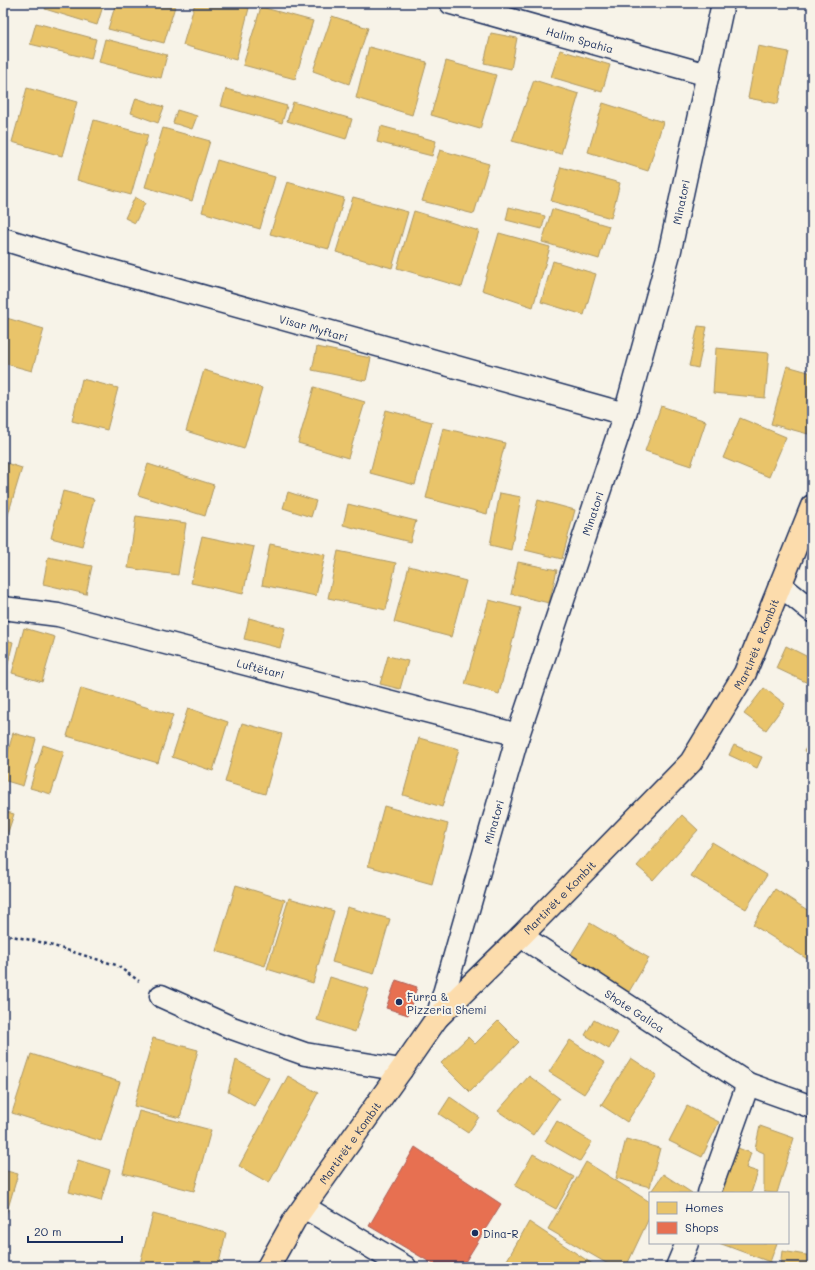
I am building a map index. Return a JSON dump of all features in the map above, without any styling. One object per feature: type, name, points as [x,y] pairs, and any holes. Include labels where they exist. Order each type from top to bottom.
[{"type":"main road","name":"Martirët e Kombit","points":[[268,1267],[295,1220],[436,1018],[521,936],[691,762],[745,673],[812,506]]},
{"type":"street","name":"Halim Spahia","points":[[451,3],[708,75]]},
{"type":"street","name":"Minatori","points":[[436,1018],[518,735],[626,414],[670,250],[723,3]]},
{"type":"street","name":"Visar Myftari","points":[[3,239],[65,258],[626,414]]},
{"type":"street","points":[[780,585],[812,611]]},
{"type":"street","name":"Luftëtari","points":[[3,608],[58,616],[518,735]]},
{"type":"street","name":"Shote Galica","points":[[521,936],[748,1084],[812,1107]]},
{"type":"street","points":[[161,996],[232,1028],[305,1054],[401,1070]]},
{"type":"street","points":[[709,1192],[748,1084]]},
{"type":"street","points":[[304,1208],[405,1267]]},
{"type":"street","points":[[677,1267],[687,1244]]},
{"type":"path","points":[[3,934],[40,942],[116,965],[161,996]]},
{"type":"building: Homes","points":[[21,3],[32,3],[31,6]]},
{"type":"building: Homes","points":[[47,3],[104,3],[97,25],[45,9]]},
{"type":"building: Homes","points":[[116,3],[176,3],[164,43],[108,29]]},
{"type":"building: Homes","points":[[195,3],[234,3],[249,8],[236,60],[183,45]]},
{"type":"building: Homes","points":[[261,7],[313,21],[295,79],[243,65]]},
{"type":"building: Homes","points":[[332,16],[368,28],[349,84],[313,71]]},
{"type":"building: Homes","points":[[36,23],[96,39],[91,59],[30,44]]},
{"type":"building: Homes","points":[[491,33],[517,38],[511,69],[484,63]]},
{"type":"building: Homes","points":[[105,39],[167,55],[161,78],[99,62]]},
{"type":"building: Homes","points":[[758,46],[789,52],[778,104],[748,98]]},
{"type":"building: Homes","points":[[369,47],[427,62],[412,115],[356,98]]},
{"type":"building: Homes","points":[[560,50],[610,65],[602,92],[551,77]]},
{"type":"building: Homes","points":[[446,61],[496,75],[480,129],[431,115]]},
{"type":"building: Homes","points":[[534,80],[579,94],[561,154],[512,141]]},
{"type":"building: Homes","points":[[27,88],[77,102],[62,156],[12,142]]},
{"type":"building: Homes","points":[[226,89],[287,106],[282,123],[221,106]]},
{"type":"building: Homes","points":[[136,98],[164,107],[158,123],[131,113]]},
{"type":"building: Homes","points":[[293,102],[352,119],[346,139],[287,121]]},
{"type":"building: Homes","points":[[603,103],[663,122],[648,171],[588,152]]},
{"type":"building: Homes","points":[[177,110],[197,116],[192,129],[173,123]]},
{"type":"building: Homes","points":[[94,120],[148,135],[131,195],[77,180]]},
{"type":"building: Homes","points":[[381,126],[436,141],[432,156],[377,142]]},
{"type":"building: Homes","points":[[163,128],[210,141],[192,201],[145,187]]},
{"type":"building: Homes","points":[[440,150],[489,164],[474,214],[422,201]]},
{"type":"building: Homes","points":[[217,160],[275,177],[260,229],[202,212]]},
{"type":"building: Homes","points":[[561,167],[620,183],[611,218],[551,201]]},
{"type":"building: Homes","points":[[287,182],[344,198],[329,249],[270,234]]},
{"type":"building: Homes","points":[[135,197],[145,203],[135,223],[125,218]]},
{"type":"building: Homes","points":[[353,197],[408,212],[392,268],[336,252]]},
{"type":"building: Homes","points":[[509,207],[545,216],[542,229],[506,220]]},
{"type":"building: Homes","points":[[552,209],[609,226],[599,259],[542,242]]},
{"type":"building: Homes","points":[[414,211],[479,231],[462,287],[397,268]]},
{"type":"building: Homes","points":[[499,233],[550,247],[533,307],[482,290]]},
{"type":"building: Homes","points":[[553,261],[596,274],[584,315],[541,302]]},
{"type":"building: Homes","points":[[3,317],[44,329],[32,371],[3,363]]},
{"type":"building: Homes","points":[[698,326],[707,327],[698,368],[689,366]]},
{"type":"building: Homes","points":[[317,347],[371,358],[366,381],[312,370]]},
{"type":"building: Homes","points":[[716,348],[769,353],[765,398],[713,393]]},
{"type":"building: Homes","points":[[787,366],[812,373],[812,435],[771,424]]},
{"type":"building: Homes","points":[[204,370],[262,388],[244,449],[186,431]]},
{"type":"building: Homes","points":[[82,379],[118,388],[107,430],[72,421]]},
{"type":"building: Homes","points":[[314,387],[365,402],[348,458],[298,443]]},
{"type":"building: Homes","points":[[661,406],[706,421],[691,466],[645,451]]},
{"type":"building: Homes","points":[[386,410],[432,422],[415,485],[370,473]]},
{"type":"building: Homes","points":[[740,418],[786,437],[769,477],[723,458]]},
{"type":"building: Homes","points":[[443,428],[505,443],[487,514],[426,498]]},
{"type":"building: Homes","points":[[3,462],[22,468],[7,518],[3,517]]},
{"type":"building: Homes","points":[[148,464],[214,485],[205,516],[138,495]]},
{"type":"building: Homes","points":[[63,491],[94,499],[82,546],[51,538]]},
{"type":"building: Homes","points":[[288,492],[316,501],[311,517],[283,508]]},
{"type":"building: Homes","points":[[500,493],[521,497],[511,550],[490,545]]},
{"type":"building: Homes","points":[[538,500],[575,510],[562,559],[525,550]]},
{"type":"building: Homes","points":[[348,504],[416,521],[410,542],[343,525]]},
{"type":"building: Homes","points":[[136,516],[186,523],[178,575],[128,568]]},
{"type":"building: Homes","points":[[202,536],[254,547],[243,594],[191,583]]},
{"type":"building: Homes","points":[[270,544],[325,555],[316,596],[262,585]]},
{"type":"building: Homes","points":[[338,551],[396,563],[386,610],[328,598]]},
{"type":"building: Homes","points":[[48,557],[92,566],[86,594],[43,584]]},
{"type":"building: Homes","points":[[518,562],[557,570],[549,603],[511,594]]},
{"type":"building: Homes","points":[[409,566],[466,581],[451,637],[394,622]]},
{"type":"building: Homes","points":[[489,600],[521,608],[499,694],[465,684]]},
{"type":"building: Homes","points":[[249,618],[285,628],[280,648],[244,639]]},
{"type":"building: Homes","points":[[24,628],[55,637],[42,682],[12,673]]},
{"type":"building: Homes","points":[[3,639],[13,642],[3,685]]},
{"type":"building: Homes","points":[[786,646],[812,659],[812,685],[776,668]]},
{"type":"building: Homes","points":[[388,656],[408,661],[400,689],[380,684]]},
{"type":"building: Homes","points":[[81,688],[173,715],[158,763],[67,736]]},
{"type":"building: Homes","points":[[764,688],[785,704],[766,730],[744,714]]},
{"type":"building: Homes","points":[[188,708],[228,722],[213,771],[172,757]]},
{"type":"building: Homes","points":[[242,723],[282,734],[265,794],[225,782]]},
{"type":"building: Homes","points":[[13,733],[36,739],[23,786],[3,780],[3,758],[6,759]]},
{"type":"building: Homes","points":[[419,738],[459,749],[442,807],[403,795]]},
{"type":"building: Homes","points":[[812,740],[812,756],[804,751]]},
{"type":"building: Homes","points":[[43,745],[64,752],[51,794],[30,788]]},
{"type":"building: Homes","points":[[734,745],[762,757],[757,768],[729,755]]},
{"type":"building: Homes","points":[[384,806],[448,824],[432,884],[368,866]]},
{"type":"building: Homes","points":[[3,811],[14,814],[3,847]]},
{"type":"building: Homes","points":[[682,815],[698,830],[653,880],[637,866]]},
{"type":"building: Homes","points":[[712,842],[767,875],[746,909],[691,876]]},
{"type":"building: Homes","points":[[236,885],[285,900],[265,966],[216,951]]},
{"type":"building: Homes","points":[[775,889],[812,913],[812,962],[753,925]]},
{"type":"building: Homes","points":[[289,898],[334,911],[313,983],[267,969]]},
{"type":"building: Homes","points":[[347,907],[390,919],[374,974],[332,962]]},
{"type":"building: Homes","points":[[590,923],[649,958],[627,995],[568,959]]},
{"type":"building: Homes","points":[[330,977],[369,989],[355,1032],[317,1020]]},
{"type":"building: Homes","points":[[594,1020],[618,1033],[609,1049],[585,1035]]},
{"type":"building: Homes","points":[[498,1021],[519,1042],[470,1092],[441,1063],[468,1037],[475,1044]]},
{"type":"building: Homes","points":[[153,1038],[198,1050],[180,1118],[134,1106]]},
{"type":"building: Homes","points":[[570,1040],[605,1063],[584,1094],[549,1072]]},
{"type":"building: Homes","points":[[31,1054],[120,1082],[101,1141],[12,1113]]},
{"type":"building: Homes","points":[[631,1058],[657,1075],[627,1122],[601,1105]]},
{"type":"building: Homes","points":[[236,1060],[269,1078],[254,1106],[228,1092]]},
{"type":"building: Homes","points":[[288,1076],[318,1093],[269,1183],[239,1166]]},
{"type":"building: Homes","points":[[529,1076],[559,1098],[533,1135],[498,1111]]},
{"type":"building: Homes","points":[[450,1097],[479,1117],[468,1133],[439,1114]]},
{"type":"building: Homes","points":[[687,1106],[719,1122],[702,1157],[669,1141]]},
{"type":"building: Homes","points":[[139,1111],[211,1130],[194,1191],[123,1173]]},
{"type":"building: Homes","points":[[557,1121],[592,1142],[580,1161],[545,1141]]},
{"type":"building: Homes","points":[[760,1126],[794,1138],[777,1192],[764,1192],[764,1153],[755,1149]]},
{"type":"building: Homes","points":[[626,1139],[660,1148],[650,1187],[616,1178]]},
{"type":"building: Homes","points":[[730,1145],[751,1153],[746,1168],[758,1172],[751,1192],[715,1192]]},
{"type":"building: Homes","points":[[533,1154],[574,1177],[556,1209],[515,1186]]},
{"type":"building: Homes","points":[[78,1160],[110,1170],[101,1201],[69,1192]]},
{"type":"building: Homes","points":[[586,1162],[649,1201],[649,1218],[626,1267],[613,1267],[548,1229]]},
{"type":"building: Homes","points":[[3,1170],[18,1174],[3,1225]]},
{"type":"building: Homes","points":[[663,1174],[690,1192],[651,1192]]},
{"type":"building: Homes","points":[[153,1214],[226,1233],[218,1267],[139,1267]]},
{"type":"building: Homes","points":[[529,1222],[597,1267],[503,1267]]},
{"type":"building: Homes","points":[[722,1244],[777,1244],[770,1262]]},
{"type":"building: Homes","points":[[782,1251],[812,1256],[812,1267],[780,1267]]},
{"type":"building: Shops","points":[[396,980],[417,987],[408,1015],[386,1008]]},
{"type":"building: Shops","points":[[415,1147],[501,1204],[462,1267],[438,1267],[369,1226]]},
{"type":"place","name":"Furra & Pizzeria Shemi","points":[[399,1002]]},
{"type":"place","name":"Dina-R","points":[[475,1233]]}]
